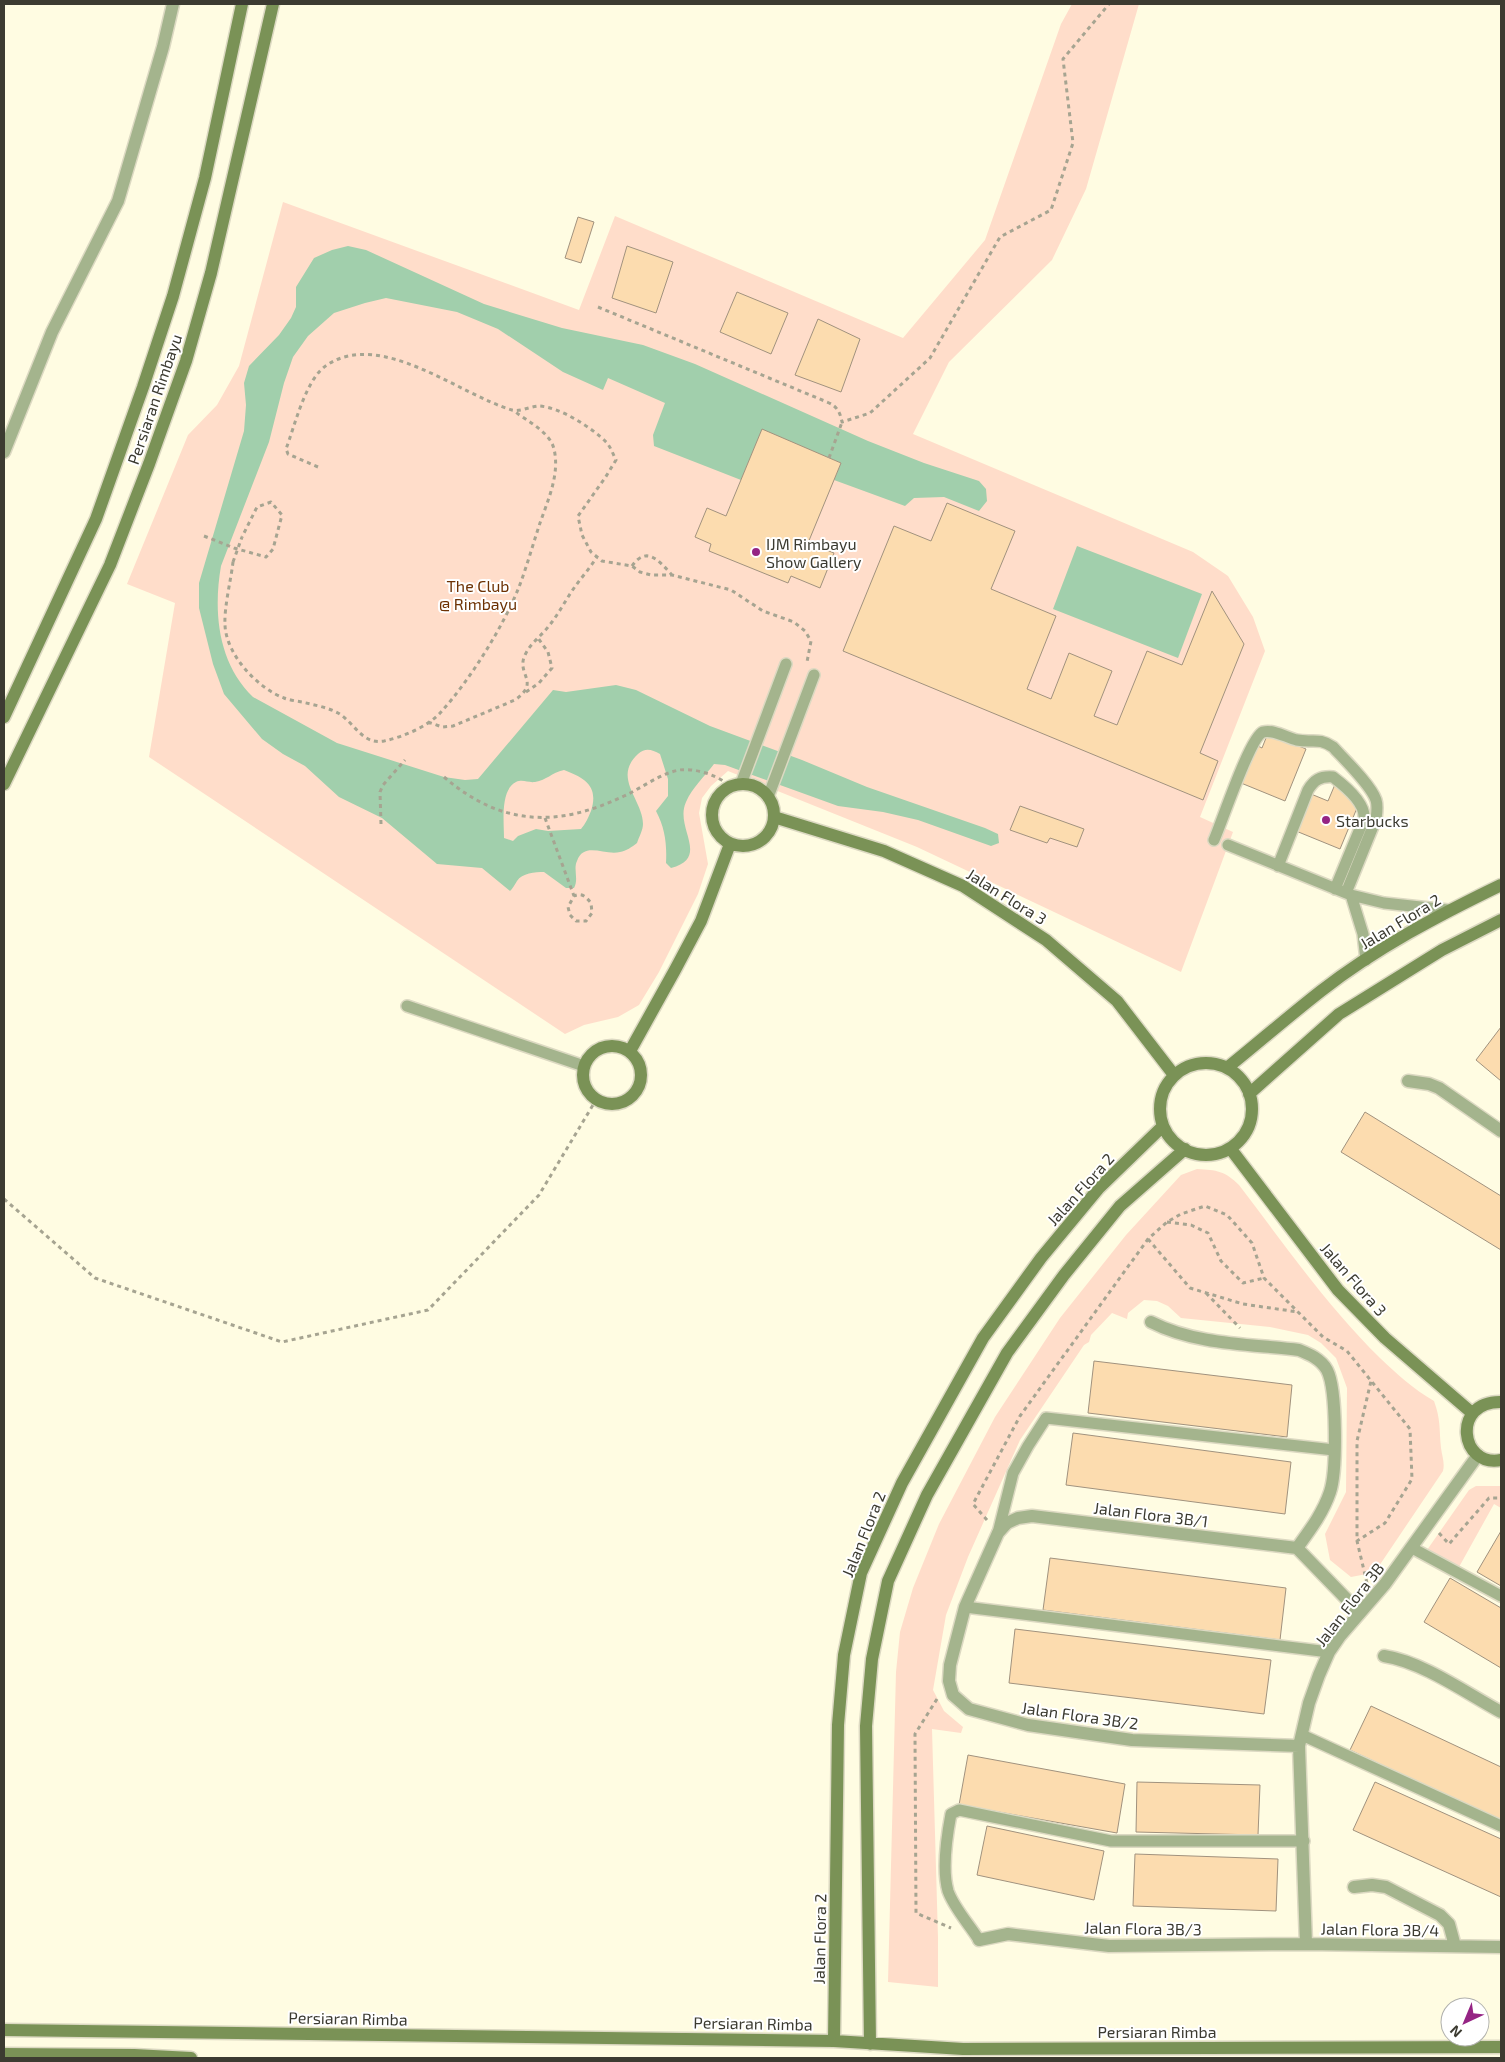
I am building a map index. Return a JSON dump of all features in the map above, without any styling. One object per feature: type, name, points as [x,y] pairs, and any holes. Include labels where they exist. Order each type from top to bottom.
[{"type":"street","points":[[4,452],[52,332],[118,201],[163,47],[173,4]]},
{"type":"street","name":"Persiaran Rimbayu","points":[[4,717],[96,519],[143,387],[172,296],[205,178],[242,4]]},
{"type":"street","name":"Persiaran Rimbayu","points":[[4,784],[110,564],[186,362],[212,273],[273,4]]},
{"type":"street","points":[[4,428],[17,419]]},
{"type":"street","points":[[738,783],[751,785],[769,794],[774,816],[772,826],[767,835],[759,842],[750,846],[730,844],[721,838],[715,830],[712,820],[715,800],[722,792],[738,783]]},
{"type":"street","name":"Jalan Flora 3","points":[[774,816],[884,851],[963,886],[1046,940],[1117,1001],[1174,1075]]},
{"type":"street","points":[[630,1051],[701,920],[730,844]]},
{"type":"street","name":"Jalan Flora 2","points":[[1227,1068],[1322,990],[1366,960],[1448,910],[1501,885]]},
{"type":"street","points":[[1249,1094],[1339,1014],[1442,950],[1501,920]]},
{"type":"street","points":[[603,1047],[622,1047],[630,1051],[637,1059],[641,1068],[642,1078],[639,1088],[633,1096],[620,1103],[606,1104],[596,1100],[584,1085],[584,1066],[588,1058],[595,1051],[603,1047]]},
{"type":"street","points":[[1202,1063],[1216,1064],[1227,1068],[1242,1081],[1249,1094],[1252,1110],[1249,1125],[1242,1138],[1230,1148],[1215,1154],[1199,1154],[1184,1150],[1172,1140],[1162,1127],[1160,1100],[1166,1086],[1174,1075],[1187,1067],[1202,1063]]},
{"type":"street","points":[[1408,1081],[1429,1084],[1439,1088],[1501,1131]]},
{"type":"street","name":"Jalan Flora 2","points":[[834,2040],[838,1725],[844,1655],[861,1573],[902,1483],[983,1338],[1041,1258],[1099,1188],[1162,1127]]},
{"type":"street","name":"Jalan Flora 3","points":[[1230,1148],[1338,1290],[1385,1338],[1472,1413]]},
{"type":"street","points":[[870,2044],[866,1726],[872,1659],[888,1582],[927,1496],[1007,1353],[1064,1275],[1120,1206],[1184,1150]]},
{"type":"street","points":[[1151,1322],[1170,1332],[1189,1337],[1299,1350],[1314,1357],[1326,1367],[1331,1380],[1335,1462],[1330,1490],[1321,1514],[1297,1548],[1360,1613]]},
{"type":"street","points":[[1501,1402],[1487,1403],[1472,1413],[1466,1431],[1471,1448],[1478,1455],[1486,1460],[1501,1460]]},
{"type":"street","name":"Jalan Flora 3B","points":[[1306,1944],[1300,1740],[1309,1703],[1329,1652],[1412,1548],[1478,1455]]},
{"type":"street","name":"Jalan Flora 3B/1","points":[[965,1607],[998,1533],[1007,1523],[1018,1518],[1032,1516],[1297,1548]]},
{"type":"street","points":[[949,1681],[950,1664],[965,1607]]},
{"type":"street","points":[[1384,1656],[1415,1664],[1501,1712]]},
{"type":"street","name":"Jalan Flora 3B/2","points":[[949,1681],[954,1694],[969,1709],[1028,1725],[1132,1740],[1300,1740]]},
{"type":"street","name":"Jalan Flora 3B/4","points":[[1354,1887],[1372,1885],[1386,1887],[1440,1915],[1449,1924],[1455,1946]]},
{"type":"street","name":"Jalan Flora 3B/3","points":[[979,1940],[1008,1934],[1109,1946],[1306,1944]]},
{"type":"street","name":"Jalan Flora 3B/4","points":[[1306,1944],[1501,1947]]},
{"type":"street","name":"Persiaran Rimba","points":[[4,2030],[834,2040],[963,2049],[1501,2047]]},
{"type":"street","points":[[4,2054],[22,2056],[191,2058]]},
{"type":"lane","points":[[738,783],[786,664]]},
{"type":"lane","points":[[769,794],[814,675]]},
{"type":"lane","points":[[1214,840],[1253,741],[1259,735],[1265,732],[1273,732],[1294,739],[1326,742],[1333,747],[1371,790],[1376,798],[1378,809],[1376,819],[1344,893]]},
{"type":"lane","points":[[1278,866],[1308,790],[1320,778],[1333,777],[1362,806],[1365,813],[1344,893],[1363,934],[1366,960]]},
{"type":"lane","points":[[1228,845],[1344,893],[1384,903],[1448,910]]},
{"type":"lane","points":[[406,1006],[584,1066]]},
{"type":"lane","points":[[998,1533],[1013,1473],[1046,1418],[1334,1450]]},
{"type":"lane","points":[[1412,1548],[1501,1596]]},
{"type":"lane","points":[[965,1607],[1329,1652]]},
{"type":"lane","points":[[1300,1740],[1501,1826]]},
{"type":"lane","points":[[979,1940],[948,1891],[946,1876],[951,1814],[959,1810],[1111,1841],[1304,1841]]},
{"type":"path","points":[[842,422],[870,413],[930,358],[1000,237],[1051,210],[1073,144],[1063,59],[1110,4]]},
{"type":"path","points":[[598,307],[834,405],[840,413],[842,422],[829,458]]},
{"type":"path","points":[[206,536],[234,548],[266,557],[273,549],[282,515],[271,502],[257,507],[242,537],[233,562],[225,625],[229,645],[242,665],[257,682],[283,698],[322,706],[339,714],[365,739],[382,741],[401,736],[428,722],[440,713],[471,671],[496,633],[518,588],[551,490],[556,468],[554,448],[542,431],[513,411],[403,362],[374,355],[349,355],[327,365],[313,379],[286,448],[288,454],[293,457],[318,467]]},
{"type":"path","points":[[513,411],[538,406],[562,413],[596,433],[608,445],[616,460],[578,516],[582,535],[591,552],[602,561],[632,566],[640,572],[651,575],[672,575],[731,590],[763,611],[794,622],[805,631],[811,641],[806,664]]},
{"type":"path","points":[[632,566],[638,559],[647,556],[658,560],[672,575]]},
{"type":"path","points":[[522,696],[527,690],[528,685],[523,658],[597,557]]},
{"type":"path","points":[[428,722],[442,726],[453,726],[522,696],[539,683],[552,668],[548,652],[538,638]]},
{"type":"path","points":[[381,824],[380,792],[383,784],[404,762]]},
{"type":"path","points":[[444,777],[458,790],[481,804],[506,812],[546,820],[588,811],[635,791],[661,776],[679,770],[696,771],[738,783]]},
{"type":"path","points":[[546,820],[573,894],[568,907],[570,915],[576,921],[586,921],[593,911],[591,903],[583,895],[573,894]]},
{"type":"path","points":[[4,1198],[95,1278],[282,1342],[428,1310],[539,1195],[596,1100]]},
{"type":"path","points":[[998,1533],[973,1504],[1020,1416],[1148,1239],[1167,1222],[1181,1214],[1205,1206],[1227,1215],[1252,1243],[1264,1278],[1323,1337],[1347,1351],[1410,1429],[1412,1479],[1385,1523],[1357,1541]]},
{"type":"path","points":[[1167,1222],[1192,1224],[1208,1233],[1221,1261],[1243,1283],[1264,1278]]},
{"type":"path","points":[[1148,1239],[1190,1288],[1243,1304],[1299,1312]]},
{"type":"path","points":[[1206,1293],[1256,1344]]},
{"type":"path","points":[[1370,1601],[1357,1541],[1357,1441],[1371,1381]]},
{"type":"path","points":[[1430,1523],[1449,1544],[1489,1498],[1501,1498]]},
{"type":"path","points":[[949,1681],[915,1734],[916,1913],[954,1929]]},
{"type":"green space","name":"The Club @ Rimbayu","points":[[1072,4],[1139,4],[1086,189],[1052,260],[949,362],[913,434],[1193,552],[1228,576],[1253,617],[1265,651],[1200,817],[1233,832],[1181,972],[917,847],[728,771],[711,786],[702,798],[699,813],[708,864],[698,894],[659,972],[639,1005],[618,1017],[584,1025],[565,1034],[149,757],[175,603],[127,584],[188,435],[217,405],[239,366],[283,202],[579,310],[615,216],[903,338],[985,240],[1061,24]]},
{"type":"green space","points":[[1197,1169],[1220,1172],[1239,1185],[1306,1274],[1342,1317],[1380,1358],[1419,1391],[1434,1401],[1439,1419],[1444,1462],[1443,1471],[1379,1566],[1372,1573],[1351,1577],[1330,1560],[1325,1534],[1346,1492],[1347,1388],[1336,1358],[1321,1343],[1308,1335],[1270,1327],[1181,1318],[1168,1306],[1157,1301],[1144,1300],[1128,1313],[1127,1319],[1112,1313],[1091,1335],[1089,1342],[1084,1345],[1020,1440],[968,1557],[946,1615],[933,1690],[944,1711],[963,1727],[961,1733],[932,1729],[938,1987],[888,1982],[896,1672],[900,1632],[913,1588],[939,1524],[995,1417],[1060,1318],[1126,1235],[1181,1175]]},
{"type":"green space","points":[[1476,1486],[1501,1486],[1501,1508],[1494,1504],[1459,1567],[1427,1550],[1469,1490]]},
{"type":"shaded area","points":[[348,246],[366,250],[484,304],[562,328],[643,345],[695,364],[868,441],[924,463],[979,481],[986,489],[987,501],[979,511],[944,497],[914,498],[905,506],[834,480],[841,463],[762,430],[741,480],[654,446],[653,435],[665,403],[608,378],[603,390],[563,372],[498,329],[457,312],[386,298],[365,303],[334,313],[308,336],[293,357],[284,383],[269,442],[221,566],[218,619],[225,653],[232,669],[253,697],[337,743],[444,777],[465,780],[478,779],[553,690],[566,692],[616,685],[636,690],[710,726],[802,760],[867,787],[985,828],[998,834],[999,843],[991,846],[918,820],[883,812],[838,806],[725,765],[714,764],[695,787],[686,802],[684,822],[689,841],[689,857],[683,863],[671,868],[666,863],[665,836],[656,811],[668,796],[668,779],[660,754],[652,750],[646,750],[638,754],[631,763],[628,772],[628,780],[642,815],[642,831],[637,843],[629,849],[620,852],[590,850],[580,855],[576,864],[574,888],[566,888],[544,872],[540,872],[522,876],[510,891],[482,868],[437,864],[382,818],[339,797],[305,766],[283,754],[262,739],[224,694],[213,664],[199,608],[199,583],[244,431],[246,405],[244,383],[249,366],[279,335],[291,318],[296,307],[296,287],[314,258],[332,250]],"holes":[[[564,770],[584,780],[592,789],[593,802],[591,811],[581,829],[548,831],[536,829],[518,836],[513,841],[504,838],[505,799],[511,786],[519,781],[539,781]]]},
{"type":"shaded area","points":[[1077,546],[1202,594],[1178,658],[1053,609]]},
{"type":"building","points":[[578,217],[594,222],[581,263],[565,258]]},
{"type":"building","points":[[627,246],[673,262],[656,313],[612,298]]},
{"type":"building","points":[[737,292],[788,313],[771,354],[720,332]]},
{"type":"building","points":[[818,319],[860,339],[841,392],[795,375]]},
{"type":"building","points":[[762,429],[841,463],[808,543],[834,553],[820,588],[791,576],[788,583],[709,551],[711,544],[695,537],[707,508],[726,516]]},
{"type":"building","points":[[947,503],[1015,531],[991,589],[1056,616],[1027,689],[1051,699],[1069,653],[1112,671],[1094,716],[1117,725],[1147,651],[1182,665],[1212,591],[1244,644],[1200,753],[1218,761],[1203,800],[843,651],[894,526],[931,541]]},
{"type":"building","points":[[1268,733],[1306,749],[1285,801],[1241,783],[1256,745],[1262,748]]},
{"type":"building","name":"Starbucks","points":[[1336,782],[1357,808],[1340,849],[1296,831],[1311,794],[1328,801]]},
{"type":"building","points":[[1020,806],[1084,829],[1077,847],[1050,838],[1047,843],[1010,830]]},
{"type":"building","points":[[1501,1027],[1501,1081],[1476,1060]]},
{"type":"building","points":[[1365,1112],[1501,1196],[1501,1250],[1341,1152]]},
{"type":"building","points":[[1094,1361],[1292,1385],[1287,1437],[1088,1413]]},
{"type":"building","points":[[1073,1433],[1291,1462],[1285,1514],[1066,1485]]},
{"type":"building","points":[[1501,1531],[1501,1586],[1477,1572]]},
{"type":"building","points":[[1050,1558],[1286,1588],[1280,1640],[1043,1610]]},
{"type":"building","points":[[1450,1578],[1501,1608],[1501,1668],[1424,1622]]},
{"type":"building","points":[[1015,1629],[1271,1660],[1264,1714],[1009,1683]]},
{"type":"building","points":[[1371,1706],[1501,1767],[1501,1822],[1350,1750]]},
{"type":"building","points":[[968,1755],[1125,1784],[1117,1833],[959,1805]]},
{"type":"building","points":[[1137,1782],[1260,1785],[1258,1835],[1136,1832]]},
{"type":"building","points":[[1375,1782],[1501,1839],[1501,1897],[1353,1830]]},
{"type":"building","points":[[987,1826],[1104,1851],[1094,1900],[977,1875]]},
{"type":"building","points":[[1135,1854],[1278,1859],[1276,1911],[1133,1906]]},
{"type":"place","name":"IJM Rimbayu Show Gallery","points":[[756,552]]},
{"type":"place","name":"Starbucks","points":[[1326,820]]}]
